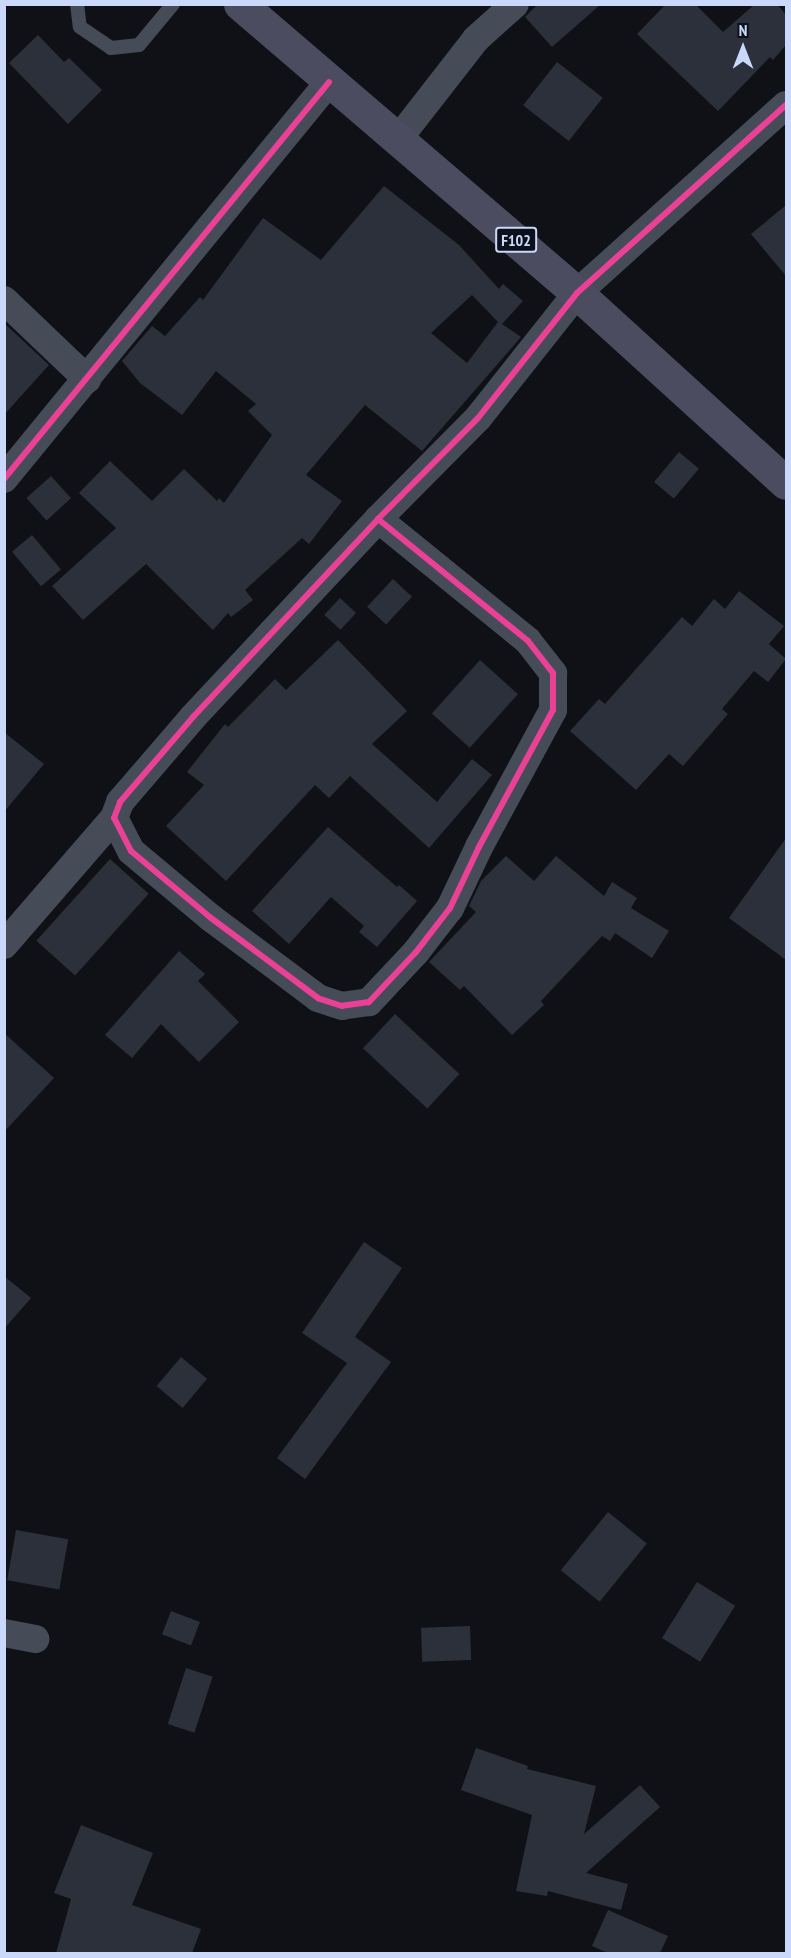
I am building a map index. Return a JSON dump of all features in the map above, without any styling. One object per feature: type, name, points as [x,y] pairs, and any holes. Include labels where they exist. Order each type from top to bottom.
[{"type":"main road","name":"F102","points":[[240,4],[577,293],[786,483]]},
{"type":"street","points":[[399,138],[477,39],[515,4]]},
{"type":"street","points":[[4,480],[329,82]]},
{"type":"street","points":[[4,945],[114,818],[120,802],[148,769],[378,519],[478,418],[577,293],[786,105]]},
{"type":"street","points":[[4,300],[87,379]]},
{"type":"street","points":[[114,818],[131,851],[211,918],[318,998],[342,1006],[369,1002],[416,952],[450,908],[479,847],[553,711],[553,673],[528,641],[378,519]]},
{"type":"street","points":[[4,1632],[35,1639]]},
{"type":"lane","points":[[77,4],[80,27],[111,48],[139,45],[173,4]]},
{"type":"building","points":[[538,4],[601,4],[552,47],[525,17]]},
{"type":"building","points":[[666,4],[695,4],[723,32],[755,4],[777,4],[786,15],[786,45],[773,60],[770,57],[718,111],[637,34]]},
{"type":"building","points":[[38,35],[64,62],[69,58],[102,90],[68,124],[9,63]]},
{"type":"building","points":[[557,62],[603,98],[569,141],[523,105]]},
{"type":"building","points":[[384,186],[459,245],[499,289],[503,284],[523,301],[502,324],[521,337],[422,451],[365,405],[306,475],[342,501],[309,544],[302,538],[245,590],[253,600],[231,617],[228,613],[213,630],[146,564],[83,620],[52,586],[116,528],[79,493],[110,461],[152,501],[184,469],[217,501],[219,498],[224,503],[272,435],[248,411],[256,404],[216,371],[182,415],[140,383],[122,361],[152,326],[165,336],[200,297],[203,300],[263,218],[321,260]],"holes":[[[472,295],[498,322],[467,363],[431,333]]]},
{"type":"building","points":[[786,205],[786,276],[751,234]]},
{"type":"building","points":[[4,323],[49,365],[4,415]]},
{"type":"building","points":[[679,452],[699,469],[674,499],[654,482]]},
{"type":"building","points":[[51,476],[71,498],[47,520],[26,498]]},
{"type":"building","points":[[32,535],[61,569],[41,586],[12,552]]},
{"type":"building","points":[[393,579],[412,597],[386,625],[367,607]]},
{"type":"building","points":[[739,591],[784,626],[769,644],[786,659],[768,682],[754,671],[722,709],[728,714],[683,766],[669,754],[636,790],[570,731],[599,699],[605,704],[682,617],[692,626],[714,599],[725,609]]},
{"type":"building","points":[[340,598],[356,613],[340,630],[324,615]]},
{"type":"building","points":[[338,640],[407,711],[372,744],[437,802],[472,759],[492,775],[429,848],[350,776],[329,798],[315,785],[226,881],[166,826],[204,785],[187,772],[225,724],[228,727],[275,679],[286,690]]},
{"type":"building","points":[[480,660],[518,694],[470,748],[432,714]]},
{"type":"building","points":[[4,732],[44,764],[4,812]]},
{"type":"building","points":[[328,827],[397,887],[399,885],[417,901],[377,947],[359,932],[364,926],[331,897],[289,944],[252,911]]},
{"type":"building","points":[[786,838],[786,960],[729,918]]},
{"type":"building","points":[[506,856],[534,881],[556,856],[604,896],[612,882],[637,898],[631,908],[669,931],[652,958],[615,933],[610,941],[602,936],[541,1001],[544,1005],[512,1035],[464,986],[460,990],[429,962],[476,912],[469,906],[481,881]]},
{"type":"building","points":[[110,859],[149,894],[75,976],[36,941]]},
{"type":"building","points":[[179,951],[205,974],[198,981],[239,1022],[199,1062],[161,1024],[132,1058],[105,1035]]},
{"type":"building","points":[[395,1014],[459,1074],[427,1108],[363,1048]]},
{"type":"building","points":[[4,1033],[54,1078],[4,1132]]},
{"type":"building","points":[[364,1242],[402,1268],[355,1337],[391,1362],[305,1479],[277,1458],[347,1363],[302,1333]]},
{"type":"building","points":[[4,1276],[31,1298],[4,1329]]},
{"type":"building","points":[[181,1357],[207,1379],[183,1408],[157,1386]]},
{"type":"building","points":[[608,1512],[647,1543],[600,1602],[561,1570]]},
{"type":"building","points":[[16,1530],[68,1539],[59,1589],[7,1580]]},
{"type":"building","points":[[697,1582],[735,1606],[700,1662],[662,1638]]},
{"type":"building","points":[[171,1611],[200,1622],[191,1645],[162,1634]]},
{"type":"building","points":[[470,1626],[471,1660],[422,1662],[421,1628]]},
{"type":"building","points":[[186,1668],[213,1677],[194,1733],[168,1724]]},
{"type":"building","points":[[476,1748],[528,1766],[527,1769],[596,1786],[584,1834],[640,1785],[660,1807],[586,1873],[628,1884],[621,1910],[548,1891],[547,1896],[516,1891],[532,1815],[461,1790]]},
{"type":"building","points":[[81,1825],[153,1853],[132,1905],[201,1929],[192,1953],[56,1953],[71,1899],[54,1893]]},
{"type":"building","points":[[608,1910],[668,1936],[660,1953],[608,1953],[592,1946]]},
{"type":"cycle path","points":[[4,479],[329,82]]},
{"type":"cycle path","points":[[378,519],[528,641],[553,673],[553,710],[479,847],[450,908],[416,952],[369,1002],[342,1006],[318,998],[211,918],[131,851],[114,818],[120,802],[193,717],[378,519],[478,418],[577,293],[786,105]]}]
